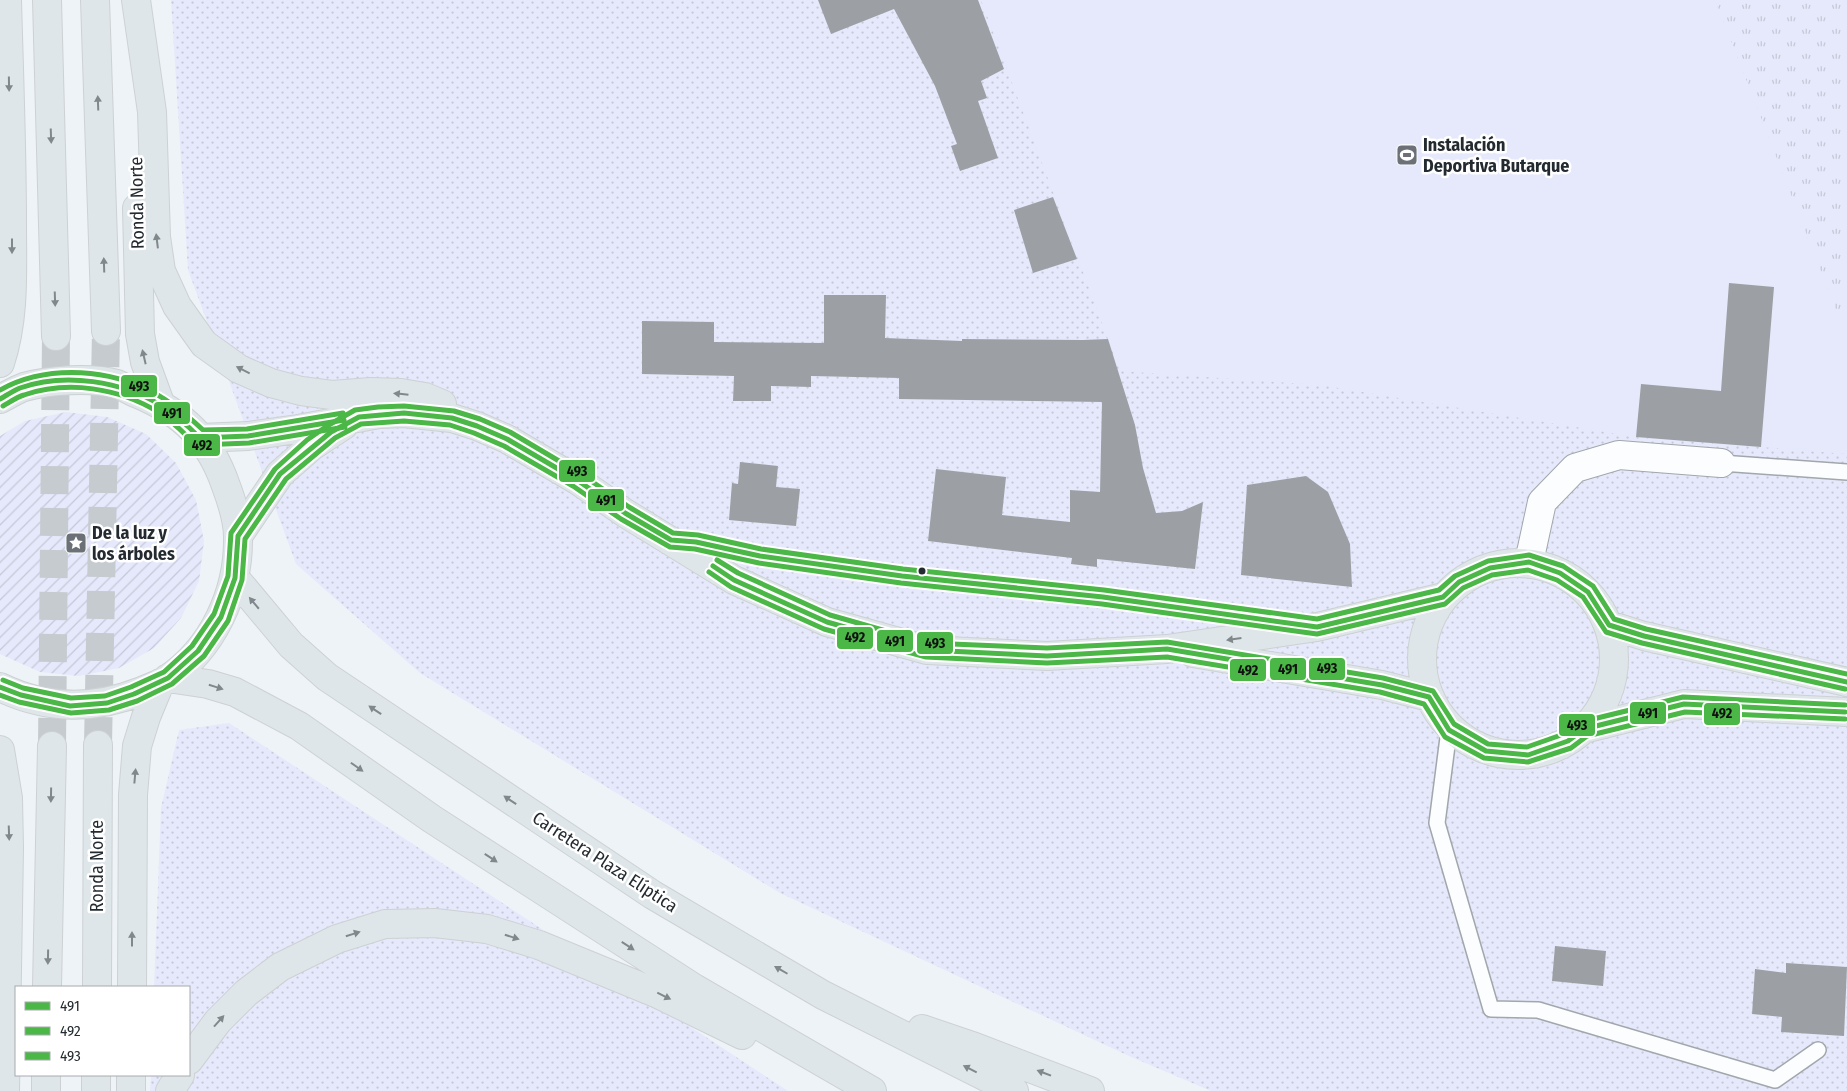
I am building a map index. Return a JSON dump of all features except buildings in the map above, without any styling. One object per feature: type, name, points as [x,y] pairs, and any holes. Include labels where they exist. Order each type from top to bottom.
[{"type":"main road","points":[[0,362],[6,345],[12,299],[12,206],[7,0]]},
{"type":"main road","points":[[47,0],[56,336]]},
{"type":"main road","name":"Ronda Norte","points":[[95,0],[106,331]]},
{"type":"main road","points":[[135,0],[152,112],[156,237],[161,271],[177,306],[204,344],[239,369],[271,383],[300,391],[332,395],[371,392],[401,393],[424,397],[451,408],[477,426]]},
{"type":"main road","name":"Ronda Norte","points":[[135,0],[140,334],[145,362],[160,403]]},
{"type":"main road","points":[[0,399],[23,387],[70,379],[117,384],[160,403],[184,420],[200,438],[218,464],[233,505],[238,536],[235,578],[221,617],[198,651],[164,681],[107,703],[70,706],[21,695],[0,687]]},
{"type":"main road","points":[[200,438],[318,435],[331,432],[359,417],[379,414],[412,414],[452,418],[507,439],[577,480],[625,513],[734,580],[828,622],[927,650],[1047,656],[1167,649],[1317,627],[1443,597]]},
{"type":"main road","points":[[238,536],[280,474],[318,435]]},
{"type":"main road","points":[[1529,562],[1560,573],[1588,592],[1609,624],[1614,660],[1607,699],[1584,730],[1568,741],[1528,755],[1486,751],[1449,730],[1429,697],[1423,659],[1426,628],[1443,597],[1459,582],[1490,568],[1529,562]]},
{"type":"main road","name":"Carretera Plaza Elíptica","points":[[235,578],[291,645],[327,677],[653,895],[823,995],[1014,1091]]},
{"type":"main road","points":[[1609,624],[1644,636],[1847,682]]},
{"type":"main road","points":[[1167,649],[1382,685],[1429,697]]},
{"type":"main road","points":[[132,986],[133,795],[137,746],[146,717],[164,681]]},
{"type":"main road","points":[[164,681],[208,684],[235,692],[299,726],[432,819],[694,988],[861,1085]]},
{"type":"main road","points":[[1584,730],[1684,704],[1847,712]]},
{"type":"main road","name":"Ronda Norte","points":[[96,986],[98,745]]},
{"type":"main road","points":[[47,986],[52,746]]},
{"type":"main road","points":[[0,750],[8,798],[10,848],[5,1091]]},
{"type":"main road","points":[[190,1059],[218,1021],[246,994],[280,967],[337,939],[385,924],[435,922],[487,930],[538,945],[656,993],[763,1046],[861,1085]]},
{"type":"main road","points":[[823,995],[975,1047],[1090,1091]]},
{"type":"main road","points":[[46,1076],[46,1091]]},
{"type":"main road","points":[[96,1076],[96,1091]]},
{"type":"main road","points":[[131,1076],[131,1091]]},
{"type":"main road","points":[[170,1091],[179,1076]]},
{"type":"street","points":[[1529,562],[1542,502],[1575,468],[1619,455],[1721,463]]},
{"type":"lane","points":[[1721,463],[1847,472]]},
{"type":"lane","points":[[671,540],[696,542],[760,556],[902,576],[1103,597],[1317,627]]},
{"type":"lane","points":[[1449,730],[1437,823],[1492,1009],[1538,1010],[1775,1080],[1818,1050]]},
{"type":"green space","points":[[171,0],[1847,0],[1847,1091],[1211,1091],[1129,1056],[780,893],[420,673],[296,564],[188,270]]},
{"type":"green space","name":"Instalación Deportiva Butarque","points":[[981,0],[1715,0],[1836,310],[1847,315],[1847,454],[1636,437],[1320,385],[1120,371]]},
{"type":"green space","points":[[1715,0],[1847,0],[1847,315],[1836,311]]},
{"type":"green space","points":[[66,412],[107,417],[146,434],[176,463],[196,500],[204,541],[199,581],[181,618],[154,648],[119,668],[79,676],[40,672],[0,654],[0,436],[25,421]]},
{"type":"green space","points":[[229,723],[788,1091],[150,1091],[151,1076],[190,1076],[190,986],[154,986],[161,808],[179,730]]},
{"type":"tunnel","points":[[98,745],[106,331]]},
{"type":"tunnel","points":[[52,746],[56,336]]},
{"type":"transit line","name":"493","points":[[0,390],[17,382],[53,374],[72,372],[109,376],[127,381],[160,396],[203,430],[247,429],[343,413]]},
{"type":"transit line","name":"491","points":[[0,399],[20,388],[37,383],[74,380],[111,385],[129,390],[162,406],[200,438],[248,436],[344,420]]},
{"type":"transit line","name":"492","points":[[3,406],[16,398],[41,390],[75,387],[110,392],[127,397],[158,412],[196,444],[200,445],[249,443],[345,427]]},
{"type":"transit line","name":"493","points":[[3,680],[23,688],[71,698],[105,696],[164,672],[192,646],[214,614],[228,576],[231,533],[275,469],[307,440],[355,410],[404,406],[454,411],[480,419],[510,432],[581,474],[629,507],[673,533],[698,535],[761,549],[903,569],[1104,590],[1317,619],[1439,590],[1455,576],[1488,561],[1529,555],[1563,566],[1593,586],[1614,619],[1646,629],[1847,674]]},
{"type":"transit line","name":"491","points":[[0,687],[21,695],[70,706],[107,703],[134,694],[168,678],[198,651],[221,617],[235,578],[238,536],[280,474],[331,432],[359,417],[404,413],[452,418],[507,439],[577,480],[625,513],[671,540],[696,542],[760,556],[902,576],[1103,597],[1317,627],[1443,597],[1459,582],[1490,568],[1529,562],[1560,573],[1588,592],[1609,625],[1644,636],[1847,682]]},
{"type":"transit line","name":"492","points":[[0,695],[19,702],[71,713],[109,710],[137,701],[172,684],[204,656],[228,621],[242,580],[245,539],[286,479],[335,438],[361,424],[404,421],[450,425],[504,446],[573,486],[621,519],[670,547],[695,549],[759,563],[901,583],[1102,604],[1317,634],[1445,604],[1463,588],[1492,575],[1528,570],[1557,580],[1583,597],[1606,632],[1642,643],[1845,689]]},
{"type":"transit line","name":"493","points":[[717,560],[738,573],[830,615],[928,643],[1047,648],[1167,642],[1383,678],[1433,691],[1454,724],[1488,744],[1527,747],[1564,734],[1581,722],[1683,697],[1845,705]]},
{"type":"transit line","name":"491","points":[[713,566],[734,580],[827,622],[927,650],[1047,656],[1167,649],[1382,685],[1429,697],[1449,730],[1486,751],[1528,755],[1568,741],[1584,729],[1684,704],[1845,712]]},
{"type":"transit line","name":"492","points":[[709,572],[731,587],[824,629],[926,657],[1047,663],[1167,657],[1380,692],[1424,704],[1445,737],[1484,758],[1528,762],[1571,748],[1587,736],[1685,712],[1845,719]]},
{"type":"place","name":"Instalación Deportiva Butarque","points":[[1407,155]]},
{"type":"place","name":"De la luz y los árboles","points":[[76,543]]}]
